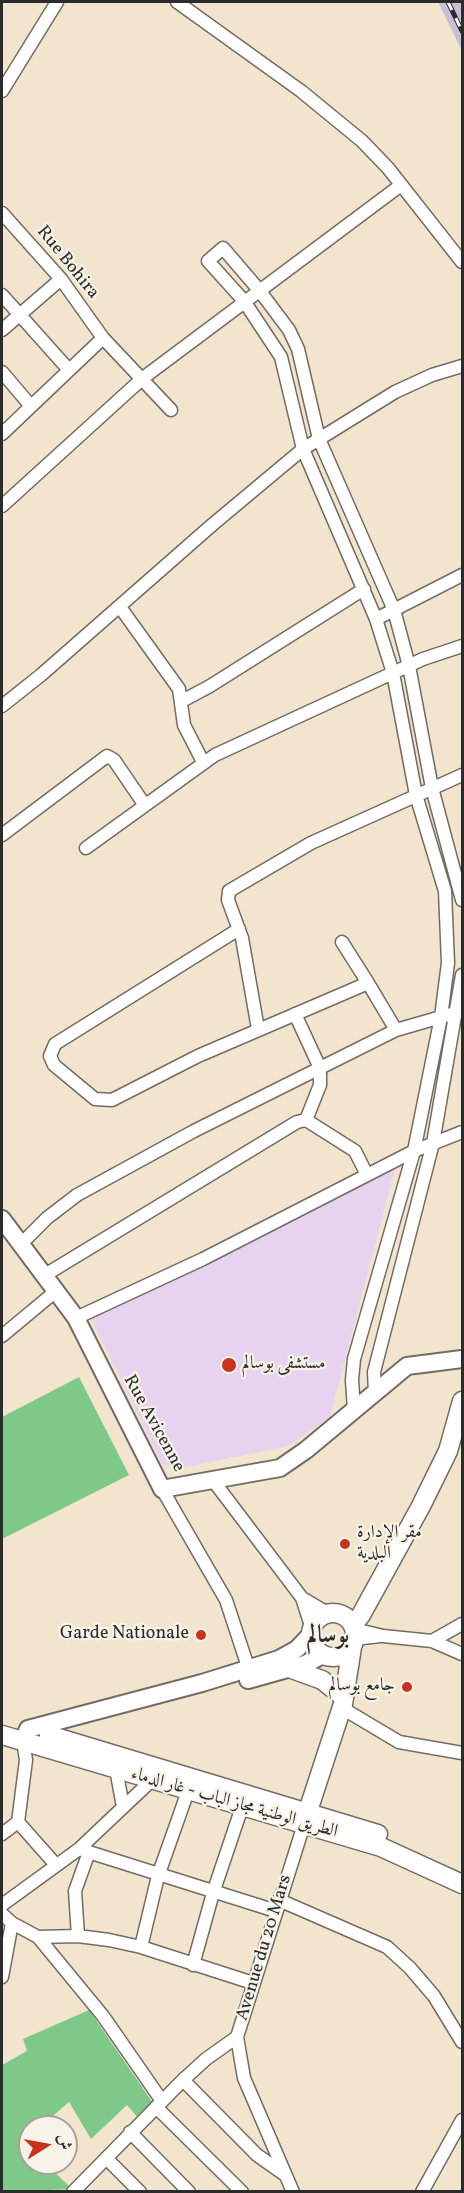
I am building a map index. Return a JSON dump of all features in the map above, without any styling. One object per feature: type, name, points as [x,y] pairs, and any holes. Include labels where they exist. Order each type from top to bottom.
[{"type":"main road","points":[[347,1628],[315,1622],[311,1631],[316,1650],[325,1655],[343,1654],[347,1628],[367,1602],[455,1451],[462,1401]]},
{"type":"main road","name":"Avenue du 20 Mars","points":[[306,1818],[342,1701],[347,1628]]},
{"type":"main road","points":[[325,1655],[342,1701]]},
{"type":"main road","points":[[289,1668],[322,1680],[342,1701]]},
{"type":"main road","name":"الطريق الوطنية مجاز الباب - غار الدماء","points":[[2,1722],[116,1769],[242,1807],[306,1818],[381,1847],[462,1884]]},
{"type":"main road","name":"الطريق الوطنية مجاز الباب - غار الدماء","points":[[2,1735],[34,1737],[306,1818],[394,1839],[462,1871]]},
{"type":"street","points":[[2,91],[57,2]]},
{"type":"street","points":[[177,2],[344,125],[375,153],[462,262]]},
{"type":"street","points":[[2,506],[143,378],[401,185]]},
{"type":"street","name":"Rue Bohira","points":[[2,213],[61,279],[103,338],[171,410]]},
{"type":"street","points":[[354,1410],[352,1380],[354,1359],[414,1151],[441,1017],[448,963],[445,891],[416,795],[393,673],[376,619],[303,449],[281,357],[244,301],[208,261],[223,248],[260,290],[289,330],[298,349],[319,438],[394,610],[409,666],[432,788],[458,861],[462,900]]},
{"type":"street","points":[[2,330],[61,279]]},
{"type":"street","points":[[2,295],[69,370]]},
{"type":"street","points":[[2,434],[103,338]]},
{"type":"street","points":[[2,706],[303,449],[395,392],[432,375],[462,366]]},
{"type":"street","points":[[2,372],[30,405]]},
{"type":"street","points":[[376,619],[462,575]]},
{"type":"street","points":[[182,701],[364,588]]},
{"type":"street","points":[[120,607],[179,689],[184,725],[203,762]]},
{"type":"street","points":[[86,848],[203,762],[393,673],[462,646]]},
{"type":"street","points":[[2,835],[107,756],[114,760],[144,804]]},
{"type":"street","points":[[258,1029],[239,929],[228,900],[230,891],[311,843],[462,775]]},
{"type":"street","points":[[239,929],[55,1044],[50,1056],[54,1065],[94,1099],[112,1100],[198,1056],[368,983]]},
{"type":"street","points":[[342,942],[396,1030]]},
{"type":"street","points":[[375,1392],[374,1372],[433,1143],[460,1012],[462,975]]},
{"type":"street","points":[[21,1244],[62,1206],[98,1182],[396,1030],[460,1012]]},
{"type":"street","points":[[295,1014],[320,1068],[320,1085],[306,1120]]},
{"type":"street","points":[[45,1275],[297,1122],[306,1120],[355,1151],[367,1175]]},
{"type":"street","points":[[76,1318],[202,1259],[414,1151],[462,1132]]},
{"type":"street","name":"Rue Avicenne","points":[[2,1219],[76,1318],[162,1489],[280,1468],[306,1450],[407,1366],[462,1359]]},
{"type":"street","points":[[2,1336],[56,1292]]},
{"type":"street","points":[[212,1479],[302,1598],[347,1628],[383,1636],[432,1641],[462,1654]]},
{"type":"street","points":[[162,1489],[226,1600],[250,1674]]},
{"type":"street","points":[[250,1674],[288,1654],[311,1631],[302,1598]]},
{"type":"street","points":[[432,1641],[462,1624]]},
{"type":"street","points":[[2,1834],[18,1822],[26,1760],[34,1737],[250,1674],[289,1668],[325,1655]]},
{"type":"street","points":[[342,1701],[350,1711],[399,1742],[462,1753]]},
{"type":"street","points":[[116,1769],[123,1807]]},
{"type":"street","points":[[2,1905],[56,1865],[84,1851],[123,1807],[152,1780]]},
{"type":"street","points":[[141,1947],[159,1876],[188,1791]]},
{"type":"street","points":[[193,1965],[213,1893],[242,1807]]},
{"type":"street","name":"Avenue du 20 Mars","points":[[293,2192],[244,2078],[239,2060],[237,2037],[306,1818]]},
{"type":"street","points":[[18,1822],[56,1865]]},
{"type":"street","points":[[84,1851],[213,1893],[278,1906],[387,1947],[410,1968],[434,1996],[462,2042]]},
{"type":"street","points":[[78,1936],[75,1891],[84,1851]]},
{"type":"street","points":[[2,1914],[12,1923],[38,1936],[103,2016],[159,2104],[242,2192]]},
{"type":"street","points":[[2,1977],[12,1923]]},
{"type":"street","points":[[38,1936],[78,1936],[141,1947],[253,1983]]},
{"type":"street","points":[[80,2189],[130,2132],[183,2080],[206,2059],[237,2037]]},
{"type":"street","points":[[183,2080],[257,2155],[284,2174]]},
{"type":"street","points":[[422,2192],[462,2120]]},
{"type":"street","points":[[130,2132],[189,2192]]},
{"type":"street","points":[[106,2158],[140,2192]]},
{"type":"shaded area","points":[[438,2],[462,2],[462,51]]},
{"type":"shaded area","name":"مستشفى بوسالم","points":[[395,1169],[330,1417],[288,1446],[177,1469],[162,1464],[88,1312]]},
{"type":"green space","points":[[79,1377],[129,1475],[2,1539],[2,1417]]},
{"type":"green space","points":[[89,2010],[155,2106],[140,2120],[127,2105],[91,2139],[69,2102],[54,2115],[18,2115],[18,2175],[57,2175],[72,2189],[2,2192],[2,2065],[27,2051],[23,2039]]},
{"type":"railway","points":[[448,2],[462,31]]},
{"type":"place","name":"مستشفى بوسالم","points":[[229,1365]]},
{"type":"place","name":"مقر الإدارة البلدية","points":[[345,1544]]},
{"type":"place","name":"Garde Nationale","points":[[201,1635]]},
{"type":"place","name":"جامع بوسالم","points":[[407,1687]]},
{"type":"district","name":"بوسالم","points":[[328,1638]]}]
